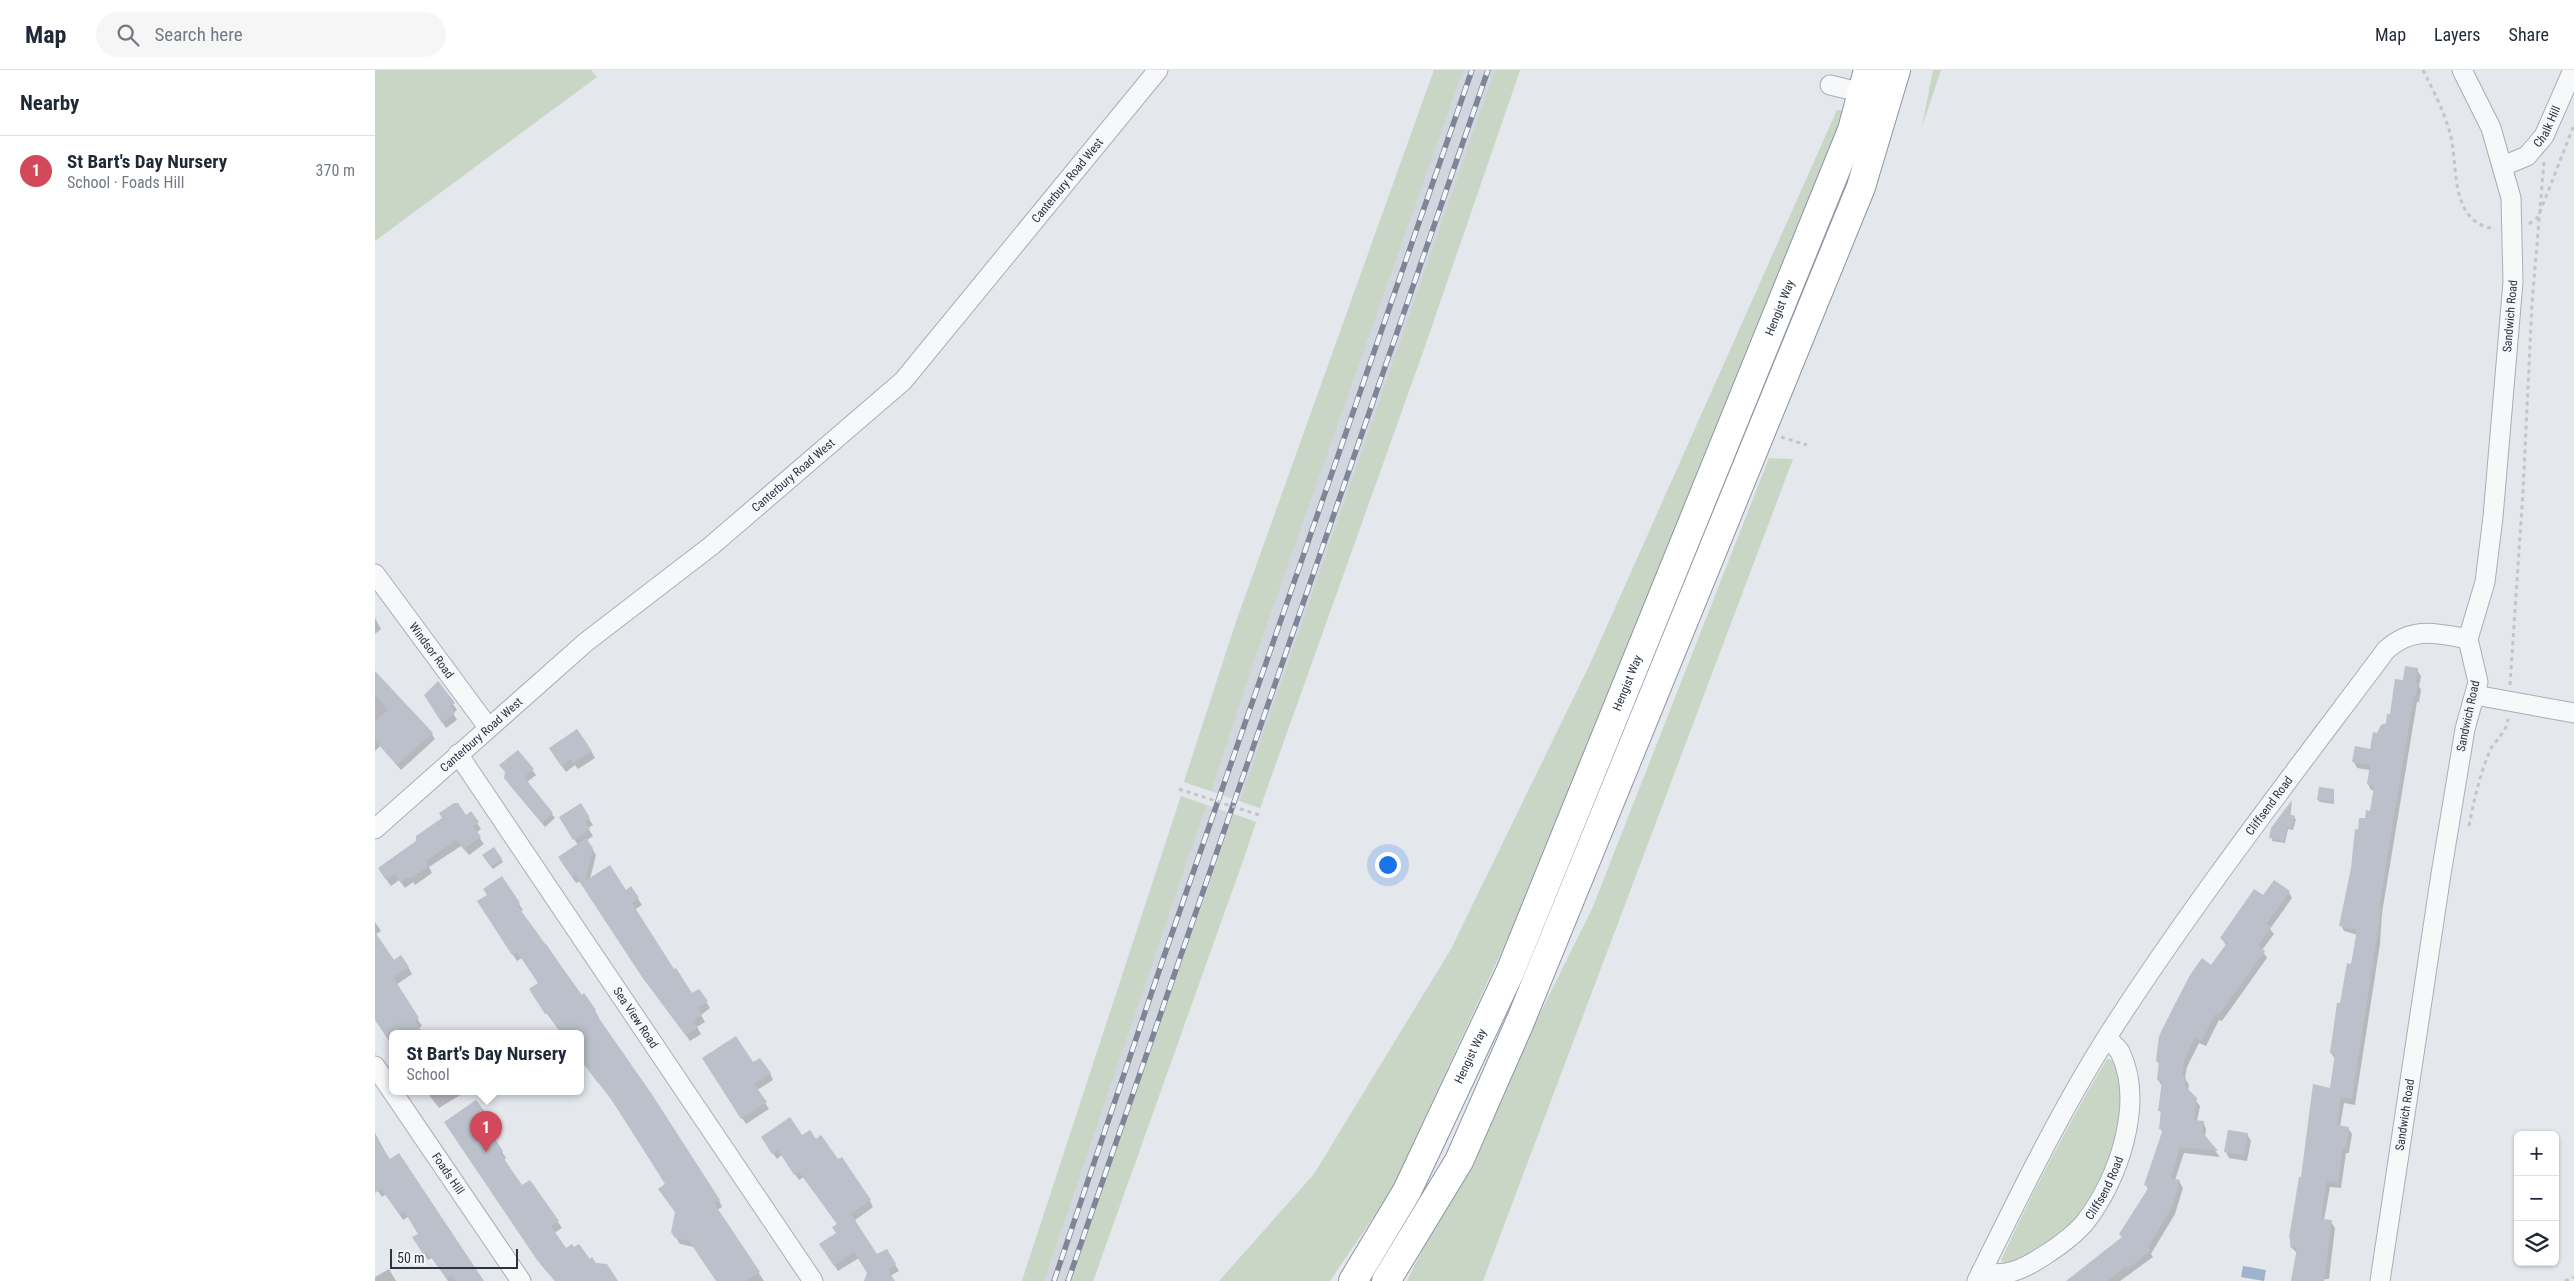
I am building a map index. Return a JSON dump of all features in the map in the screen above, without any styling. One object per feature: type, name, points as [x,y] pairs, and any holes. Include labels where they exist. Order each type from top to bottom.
[{"type":"highway","points":[[1386,1281],[1459,1160],[1520,1022],[1861,187],[1896,70]]},
{"type":"highway","name":"Hengist Way","points":[[1353,1281],[1407,1192],[1510,972],[1852,130],[1865,82]]},
{"type":"street","name":"Canterbury Road West","points":[[375,829],[586,642],[711,546],[903,381],[1158,70]]},
{"type":"street","name":"Sandwich Road","points":[[2380,1281],[2441,874],[2465,729],[2478,682],[2468,639],[2485,582],[2493,517],[2513,282],[2514,231],[2511,198],[2491,128],[2462,70]]},
{"type":"street","name":"Chalk Hill","points":[[2503,166],[2527,156],[2544,136],[2573,70]]},
{"type":"street","points":[[1830,85],[1865,82]]},
{"type":"street","name":"Windsor Road","points":[[375,574],[488,727]]},
{"type":"street","name":"Cliffsend Road","points":[[2107,1038],[2119,1052],[2127,1076],[2129,1112],[2123,1152],[2107,1188],[2085,1221],[2062,1244],[2029,1266],[1998,1276],[1979,1277],[2048,1139],[2107,1038],[2162,955],[2261,817],[2386,650],[2397,640],[2409,634],[2426,633],[2468,639]]},
{"type":"street","points":[[2475,695],[2574,713]]},
{"type":"street","name":"Sea View Road","points":[[458,754],[813,1281]]},
{"type":"street","name":"Foads Hill","points":[[375,1066],[389,1087]]},
{"type":"street","name":"Foads Hill","points":[[395,1095],[521,1281]]},
{"type":"path","points":[[2423,70],[2436,95],[2451,134],[2462,206],[2470,216],[2482,225],[2514,231]]},
{"type":"path","points":[[2538,216],[2574,125]]},
{"type":"path","points":[[2468,830],[2479,782],[2490,750],[2508,726],[2544,136]]},
{"type":"path","points":[[1761,431],[1807,445]]},
{"type":"path","points":[[1179,789],[1259,815]]},
{"type":"path","points":[[2565,1281],[2574,1277]]},
{"type":"shaded area","points":[[1434,70],[1520,70],[1425,346],[1260,808],[1184,782],[1236,622]]},
{"type":"shaded area","points":[[1181,796],[1256,822],[1093,1281],[1022,1281]]},
{"type":"green space","points":[[375,70],[591,70],[597,77],[375,241]]},
{"type":"green space","points":[[1434,70],[1463,70],[1250,672],[1211,791],[1184,782],[1236,622]]},
{"type":"green space","points":[[1495,70],[1520,70],[1425,346],[1260,808],[1240,801]]},
{"type":"green space","points":[[1933,70],[1941,70],[1922,127]]},
{"type":"green space","points":[[1837,110],[1850,111],[1510,933],[1391,1191],[1330,1281],[1219,1281],[1314,1174],[1451,949],[1590,664]]},
{"type":"green space","points":[[1769,458],[1793,459],[1483,1281],[1407,1281],[1592,909]]},
{"type":"green space","points":[[1181,796],[1206,805],[1044,1281],[1022,1281]]},
{"type":"green space","points":[[1234,814],[1256,822],[1244,858],[1093,1281],[1070,1281]]},
{"type":"green space","points":[[2107,1059],[2114,1060],[2119,1071],[2121,1114],[2117,1138],[2109,1163],[2098,1187],[2084,1210],[2067,1230],[2048,1246],[2028,1259],[2005,1264],[2001,1260],[2026,1209],[2065,1133]]},
{"type":"water","points":[[2243,1266],[2266,1270],[2264,1281],[2241,1277]]},
{"type":"building","points":[[2405,666],[2418,668],[2416,682],[2418,683],[2416,696],[2414,696],[2379,908],[2381,908],[2377,937],[2352,1099],[2341,1097],[2337,1125],[2349,1127],[2346,1148],[2343,1147],[2338,1183],[2327,1181],[2322,1212],[2322,1219],[2332,1220],[2324,1281],[2291,1281],[2297,1248],[2290,1247],[2291,1238],[2289,1238],[2299,1177],[2301,1177],[2313,1084],[2330,1088],[2335,1054],[2330,1053],[2337,1003],[2340,1003],[2347,963],[2351,964],[2357,930],[2339,926],[2351,868],[2355,829],[2358,830],[2359,818],[2365,818],[2366,810],[2370,811],[2374,786],[2367,784],[2370,765],[2352,762],[2355,746],[2370,749],[2373,732],[2377,733],[2381,725],[2386,723],[2387,714],[2390,714],[2395,679],[2403,680]]},
{"type":"building","points":[[375,671],[433,733],[397,765],[375,740],[375,721],[388,710],[375,695]]},
{"type":"building","points":[[438,681],[455,703],[451,706],[455,713],[442,723],[424,695]]},
{"type":"building","points":[[577,729],[592,751],[573,763],[571,759],[561,766],[549,748]]},
{"type":"building","points":[[518,750],[534,769],[524,777],[553,813],[542,823],[504,778],[505,772],[499,765]]},
{"type":"building","points":[[2319,787],[2334,789],[2333,802],[2317,800]]},
{"type":"building","points":[[2292,800],[2289,814],[2295,816],[2291,828],[2287,827],[2284,841],[2269,838],[2271,828]]},
{"type":"building","points":[[454,803],[458,803],[466,815],[471,811],[479,822],[473,826],[481,837],[464,849],[456,840],[426,861],[429,866],[410,879],[408,877],[400,882],[395,874],[386,880],[378,868],[416,841],[416,836],[442,818],[439,813]]},
{"type":"building","points":[[581,803],[590,818],[585,822],[590,829],[573,840],[559,817]]},
{"type":"building","points":[[586,838],[593,848],[585,881],[610,865],[626,890],[631,886],[639,898],[632,903],[674,969],[676,968],[692,993],[699,989],[708,1001],[698,1008],[702,1015],[693,1021],[698,1027],[686,1036],[642,977],[575,875],[572,877],[558,857]]},
{"type":"building","points":[[494,847],[502,859],[491,867],[482,855]]},
{"type":"building","points":[[502,876],[520,903],[517,905],[582,995],[584,993],[596,1010],[594,1011],[651,1093],[720,1200],[714,1203],[760,1272],[746,1281],[716,1281],[689,1241],[675,1238],[671,1232],[675,1212],[658,1189],[665,1184],[614,1103],[584,1064],[584,1030],[559,1030],[548,1013],[545,1014],[529,989],[538,983],[517,952],[512,955],[477,901],[487,895],[483,889]]},
{"type":"building","points":[[2274,880],[2290,891],[2266,924],[2271,927],[2258,946],[2265,951],[2218,1016],[2215,1014],[2202,1041],[2195,1037],[2184,1060],[2182,1076],[2186,1077],[2185,1086],[2197,1098],[2194,1120],[2204,1121],[2202,1132],[2218,1151],[2180,1147],[2171,1178],[2180,1180],[2172,1207],[2148,1247],[2151,1250],[2128,1269],[2126,1266],[2107,1281],[2066,1281],[2122,1237],[2119,1234],[2149,1187],[2144,1185],[2163,1129],[2159,1129],[2161,1111],[2158,1111],[2162,1081],[2157,1080],[2159,1062],[2156,1061],[2159,1036],[2190,975],[2202,958],[2211,965],[2227,943],[2220,938],[2254,889],[2263,895]]},
{"type":"building","points":[[375,932],[394,960],[401,955],[409,967],[393,977],[419,1018],[415,1021],[421,1030],[389,1030],[389,1041],[375,1020]]},
{"type":"building","points":[[736,1036],[753,1062],[760,1058],[771,1073],[754,1084],[767,1102],[741,1119],[702,1058]]},
{"type":"building","points":[[476,1100],[489,1117],[483,1121],[503,1151],[500,1153],[522,1185],[530,1180],[559,1221],[551,1226],[566,1248],[572,1244],[574,1247],[579,1244],[590,1259],[592,1257],[596,1263],[607,1264],[618,1281],[555,1281],[537,1260],[444,1122]]},
{"type":"building","points":[[790,1117],[802,1135],[810,1130],[816,1139],[821,1135],[838,1159],[842,1157],[871,1200],[851,1214],[877,1254],[887,1249],[896,1264],[888,1270],[895,1281],[864,1281],[867,1273],[854,1252],[834,1266],[819,1244],[836,1233],[832,1227],[837,1224],[799,1172],[794,1175],[778,1150],[772,1154],[761,1137]]},
{"type":"building","points":[[2228,1130],[2248,1133],[2244,1155],[2224,1152]]},
{"type":"building","points":[[375,1136],[390,1159],[399,1153],[484,1281],[456,1281],[452,1275],[447,1278],[427,1252],[423,1254],[412,1237],[418,1234],[404,1211],[399,1214],[381,1189],[375,1193]]},
{"type":"railway","points":[[1054,1281],[1161,965],[1472,70]]},
{"type":"railway","points":[[1068,1281],[1488,70]]},
{"type":"place","name":"St Bart's Day Nursery","points":[[486,1152]]}]
